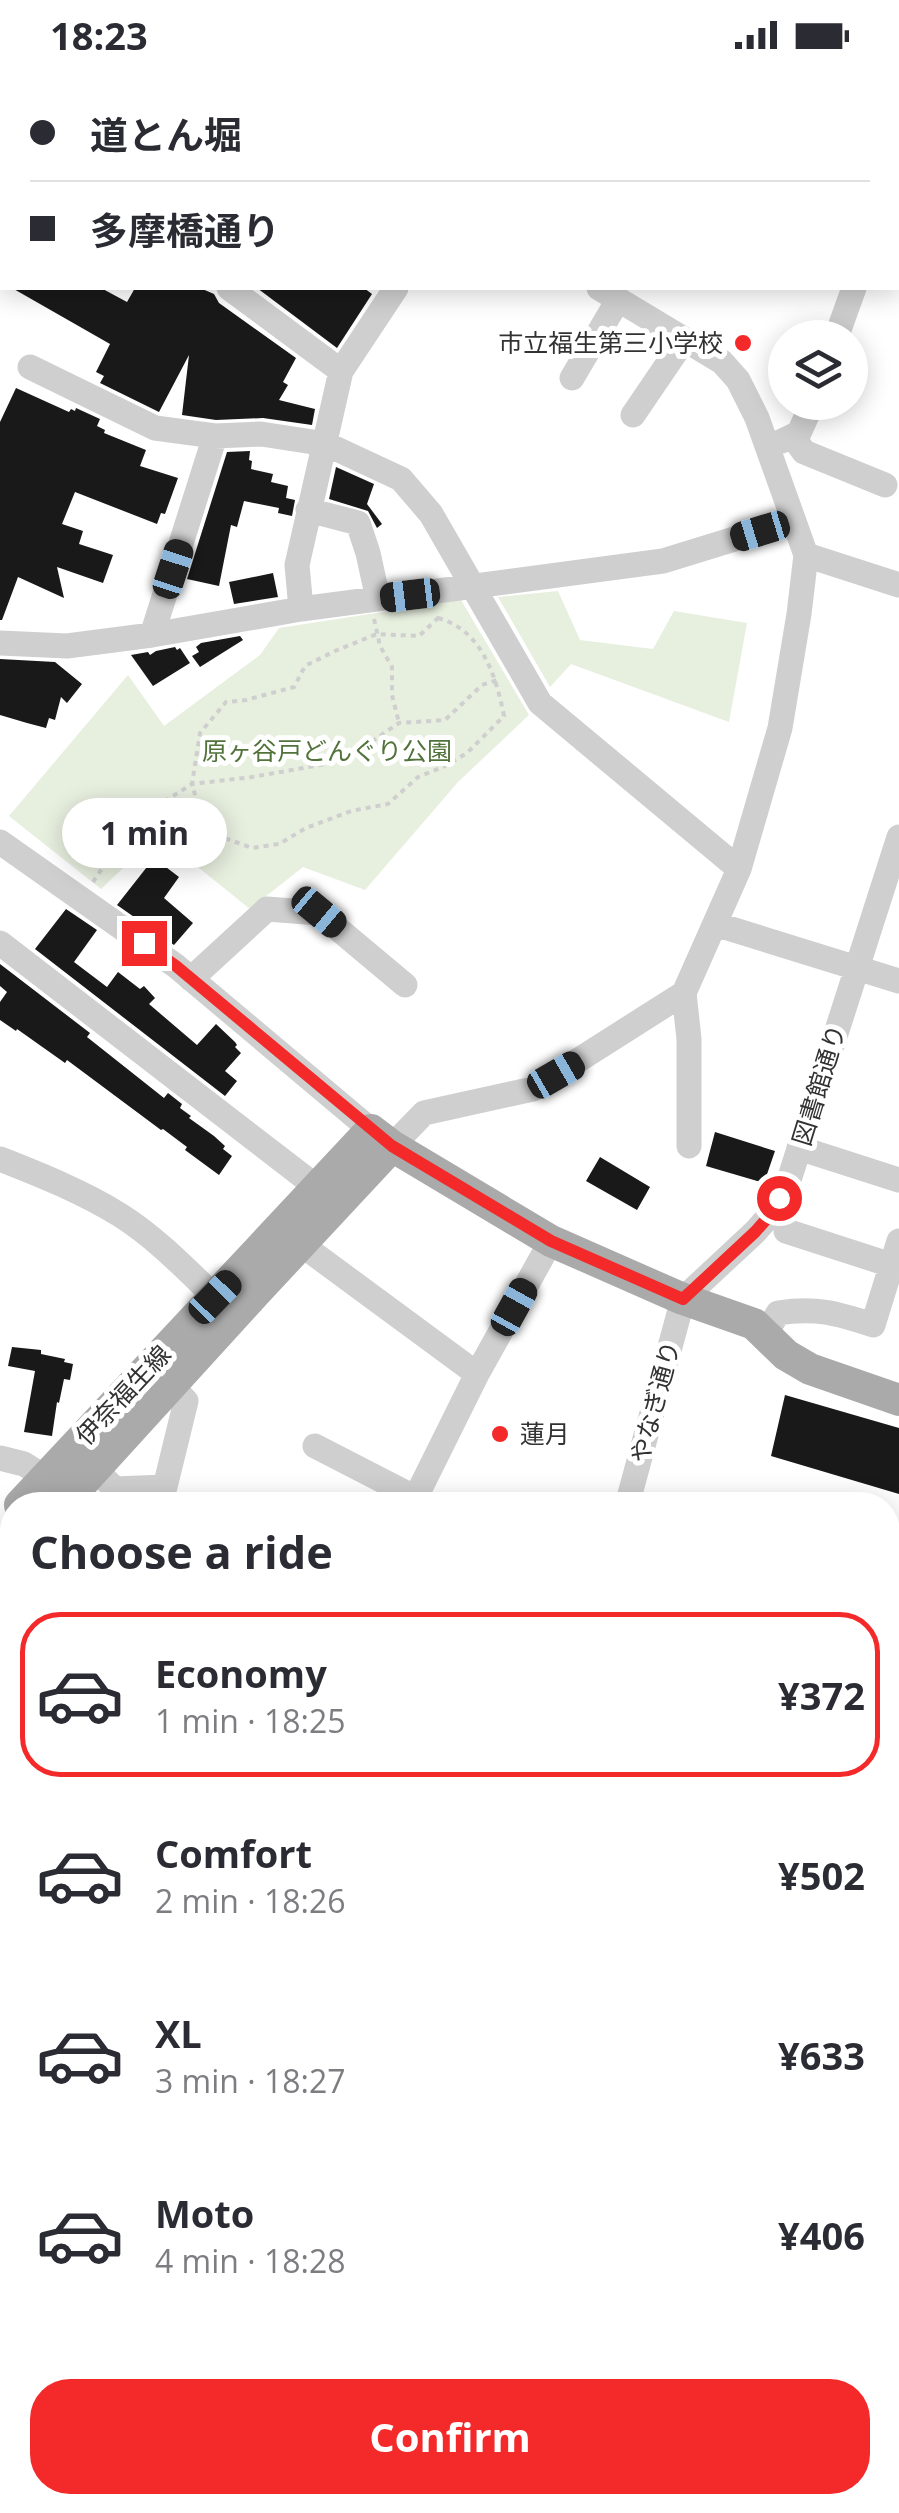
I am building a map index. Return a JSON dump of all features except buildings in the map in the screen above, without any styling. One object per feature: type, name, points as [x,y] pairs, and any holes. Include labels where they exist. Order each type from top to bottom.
[{"type":"main road","name":"伊奈福生線","points":[[54,1492],[215,1297],[318,1188],[382,1138]]},
{"type":"main road","name":"伊奈福生線","points":[[54,1492],[108,1488],[172,1386],[302,1244],[382,1138]]},
{"type":"main road","points":[[382,1138],[551,1241],[683,1299],[754,1324],[796,1362],[899,1400]]},
{"type":"street","points":[[232,290],[341,370]]},
{"type":"street","points":[[301,609],[297,565],[341,370],[395,290]]},
{"type":"street","points":[[842,320],[853,290]]},
{"type":"street","points":[[572,378],[608,294],[722,362],[744,391],[768,446],[806,555],[780,728],[739,869],[684,994],[689,1038],[688,1146]]},
{"type":"street","points":[[633,415],[684,340]]},
{"type":"street","points":[[30,367],[155,428],[215,436],[261,434],[326,444],[402,479],[431,514],[540,703],[739,869]]},
{"type":"street","points":[[768,446],[794,437],[807,420]]},
{"type":"street","points":[[152,635],[215,436]]},
{"type":"street","points":[[794,437],[804,452],[885,485]]},
{"type":"street","points":[[308,510],[358,523],[378,599]]},
{"type":"street","points":[[0,642],[67,646],[301,609],[664,561],[793,521]]},
{"type":"street","points":[[806,555],[899,586]]},
{"type":"street","name":"図書館通り","points":[[683,1299],[755,1232],[770,1215],[789,1180],[899,837]]},
{"type":"street","points":[[0,842],[191,979],[382,1138],[424,1113],[533,1088],[684,994]]},
{"type":"street","points":[[191,979],[267,909],[319,912],[406,985]]},
{"type":"street","points":[[715,924],[899,981]]},
{"type":"street","points":[[0,943],[318,1188]]},
{"type":"street","points":[[799,1148],[899,1180]]},
{"type":"street","points":[[0,1159],[48,1177],[121,1216],[154,1240],[215,1297]]},
{"type":"street","points":[[765,1335],[778,1313],[803,1309],[873,1324],[895,1253],[786,1231]]},
{"type":"street","points":[[419,1492],[477,1374],[551,1241]]},
{"type":"street","points":[[302,1244],[477,1374]]},
{"type":"street","name":"やなぎ通り","points":[[631,1492],[683,1299]]},
{"type":"street","points":[[108,1488],[165,1486],[186,1401],[172,1386]]},
{"type":"street","points":[[316,1446],[396,1492]]},
{"type":"street","points":[[0,1458],[24,1464],[54,1492]]},
{"type":"path","points":[[438,618],[473,636],[497,680],[504,716],[466,754],[418,777],[388,804],[351,811],[306,828],[279,844],[252,848],[220,836],[200,813],[192,784],[200,733],[226,702],[294,687],[304,666],[335,651],[378,634],[419,636],[438,618]]},
{"type":"path","points":[[378,634],[392,667],[392,695],[399,722]]},
{"type":"path","points":[[82,898],[135,820],[192,784],[252,778],[343,761],[399,722],[444,720],[482,684],[523,674]]},
{"type":"green space","points":[[558,591],[580,640],[653,649],[674,611],[747,623],[729,722],[571,664],[550,687],[498,597]]},
{"type":"green space","name":"原ヶ谷戸どんぐり公園","points":[[461,600],[529,715],[458,782],[365,890],[303,867],[250,909],[158,835],[101,889],[9,816],[128,675],[164,726],[260,655],[279,628]]},
{"type":"place","name":"市立福生第三小学校","points":[[743,343]]},
{"type":"place","name":"蓮月","points":[[500,1434]]},
{"type":"route","points":[[144,943],[392,1146],[551,1241],[683,1299],[755,1232],[779,1198]]}]
